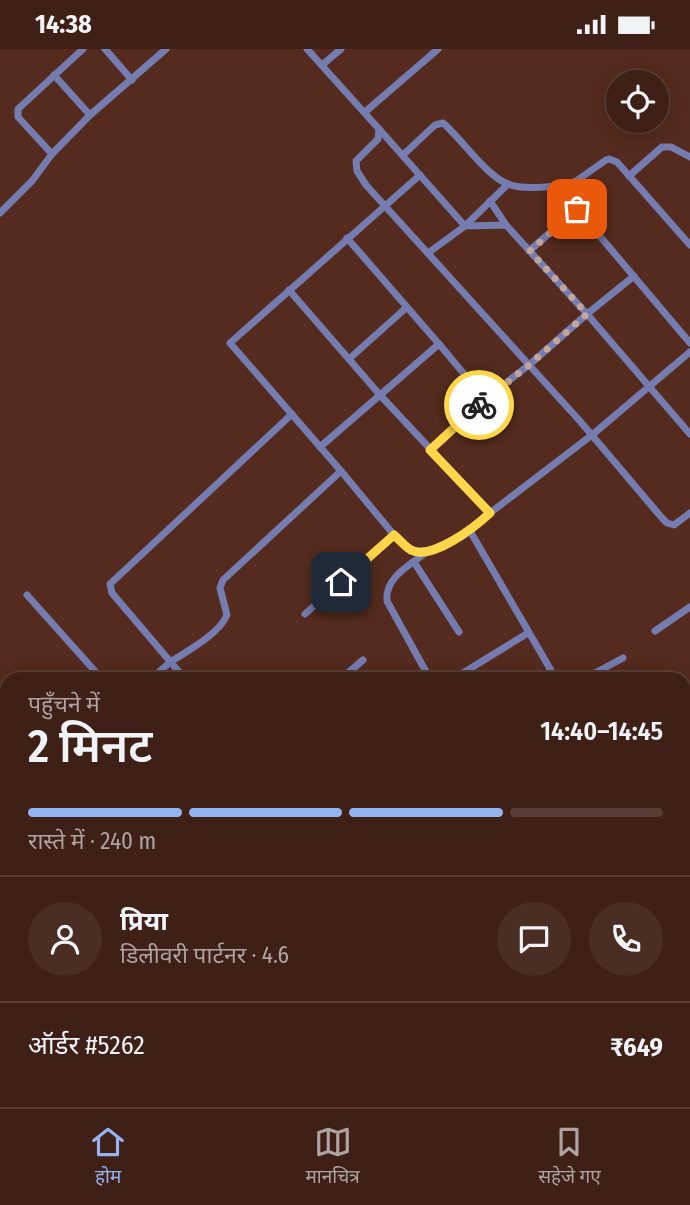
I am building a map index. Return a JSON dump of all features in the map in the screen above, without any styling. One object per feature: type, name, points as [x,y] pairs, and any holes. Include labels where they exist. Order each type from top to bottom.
[{"type":"street","points":[[52,154],[17,114],[20,105],[83,49]]},
{"type":"street","points":[[105,49],[132,80]]},
{"type":"street","points":[[0,213],[90,115],[166,49]]},
{"type":"street","points":[[307,49],[466,226],[506,225]]},
{"type":"street","points":[[322,65],[341,49]]},
{"type":"street","points":[[365,113],[438,49]]},
{"type":"street","points":[[54,75],[90,115]]},
{"type":"street","points":[[403,155],[435,125],[443,123],[492,174],[508,184],[520,187],[560,186],[576,181],[609,159],[617,162],[690,245]]},
{"type":"street","points":[[379,129],[378,139],[356,161],[360,177],[366,185],[592,435],[667,523],[674,525],[690,513]]},
{"type":"street","points":[[629,176],[662,147],[671,147],[690,157]]},
{"type":"street","points":[[420,175],[230,342],[394,535],[411,551],[428,551]]},
{"type":"street","points":[[428,253],[466,226],[508,184]]},
{"type":"street","points":[[560,186],[690,343]]},
{"type":"street","points":[[490,201],[506,225],[690,434]]},
{"type":"street","points":[[530,251],[577,209]]},
{"type":"street","points":[[347,238],[485,399]]},
{"type":"street","points":[[430,450],[485,399],[634,276]]},
{"type":"street","points":[[289,290],[380,395],[490,513]]},
{"type":"street","points":[[349,359],[407,307]]},
{"type":"street","points":[[320,446],[439,344]]},
{"type":"street","points":[[426,672],[387,601],[386,593],[394,577],[428,551],[470,531],[592,435],[690,352]]},
{"type":"street","points":[[180,672],[112,593],[110,584],[292,414]]},
{"type":"street","points":[[159,672],[202,641],[224,621],[227,615],[220,587],[223,580],[341,471]]},
{"type":"street","points":[[683,520],[690,527]]},
{"type":"street","points":[[470,531],[552,672]]},
{"type":"street","points":[[305,614],[394,535]]},
{"type":"street","points":[[414,562],[459,632]]},
{"type":"street","points":[[27,595],[96,672]]},
{"type":"street","points":[[655,631],[690,607]]},
{"type":"street","points":[[464,672],[528,633]]},
{"type":"street","points":[[597,672],[623,658]]},
{"type":"street","points":[[349,672],[363,660]]},
{"type":"way so far","points":[[479,405],[587,314],[530,251],[577,209]]},
{"type":"route","points":[[341,582],[394,535],[411,551],[425,552],[461,537],[490,513],[430,450],[479,405]]}]
